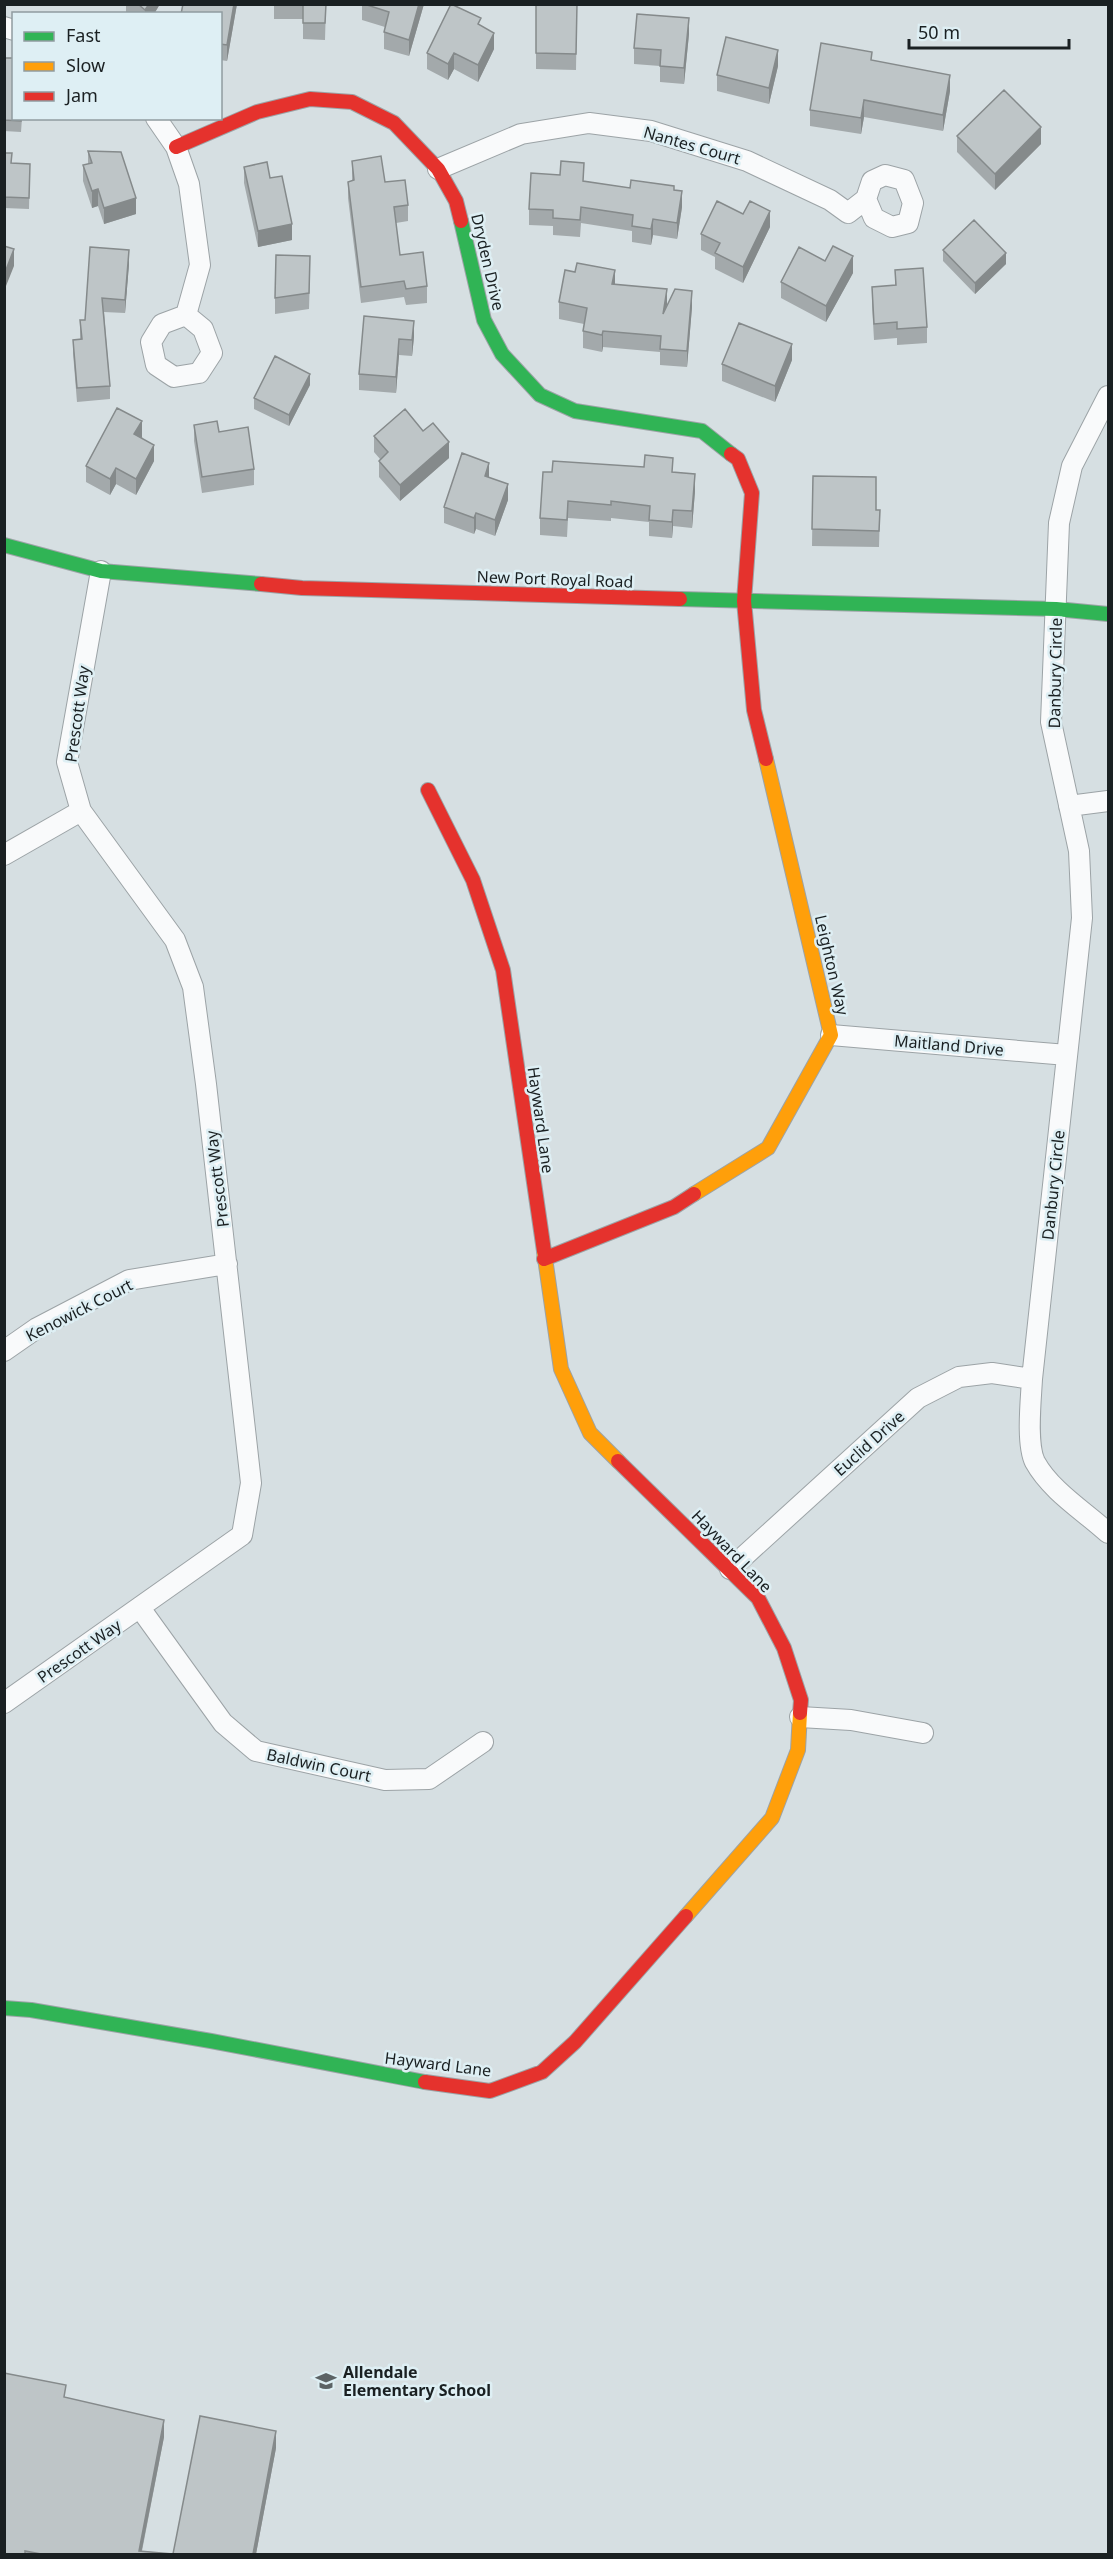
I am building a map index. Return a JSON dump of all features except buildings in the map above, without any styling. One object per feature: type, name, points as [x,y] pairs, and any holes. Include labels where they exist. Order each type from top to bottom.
[{"type":"street","name":"Dryden Drive","points":[[176,147],[256,112],[310,99],[352,102],[394,123],[438,169],[456,201],[484,320],[502,354],[540,395],[575,411],[702,431],[738,459],[752,493],[744,601]]},
{"type":"street","points":[[157,120],[176,147],[189,184],[200,266],[186,315]]},
{"type":"street","name":"Nantes Court","points":[[438,169],[521,134],[589,123],[651,131],[747,162],[830,200],[848,213],[866,199]]},
{"type":"street","name":"Danbury Circle","points":[[1108,397],[1072,466],[1059,523],[1051,722],[1079,850],[1082,918],[1032,1379],[1030,1425],[1034,1460],[1054,1486],[1108,1533]]},
{"type":"street","name":"New Port Royal Road","points":[[4,545],[100,571],[302,588],[1056,609],[1108,614]]},
{"type":"street","name":"Prescott Way","points":[[4,1703],[242,1535],[251,1483],[193,987],[175,940],[81,811],[67,762],[100,571]]},
{"type":"street","name":"Leighton Way","points":[[544,1259],[675,1207],[768,1148],[831,1035],[754,711],[744,601]]},
{"type":"street","name":"Hayward Lane","points":[[4,2008],[31,2010],[200,2039],[421,2082],[490,2091],[542,2072],[575,2042],[772,1818],[798,1750],[801,1700],[784,1648],[758,1598],[590,1433],[561,1369],[503,970],[473,880],[428,790]]},
{"type":"street","points":[[1069,806],[1108,801]]},
{"type":"street","points":[[4,855],[81,811]]},
{"type":"street","name":"Maitland Drive","points":[[831,1035],[1067,1055]]},
{"type":"street","name":"Kenowick Court","points":[[4,1351],[37,1328],[129,1280],[227,1264]]},
{"type":"street","name":"Euclid Drive","points":[[730,1569],[918,1398],[958,1377],[992,1373],[1032,1379]]},
{"type":"street","name":"Baldwin Court","points":[[140,1608],[223,1723],[256,1751],[385,1780],[429,1779],[483,1742]]},
{"type":"street","points":[[800,1717],[851,1720],[923,1733]]},
{"type":"traffic: fast","points":[[461,221],[484,320],[502,354],[540,395],[575,411],[702,431],[731,454]]},
{"type":"traffic: fast","points":[[4,545],[101,571],[261,584]]},
{"type":"traffic: fast","points":[[680,599],[1056,609],[1108,614]]},
{"type":"traffic: fast","points":[[4,2008],[31,2010],[211,2041],[425,2082]]},
{"type":"traffic: slow","points":[[694,1194],[768,1148],[831,1035],[766,759]]},
{"type":"traffic: slow","points":[[544,1251],[561,1369],[590,1433],[618,1461]]},
{"type":"traffic: slow","points":[[686,1916],[772,1818],[798,1750],[800,1713]]},
{"type":"traffic: jam","points":[[176,147],[257,112],[310,99],[352,102],[394,123],[438,169],[456,201],[461,221]]},
{"type":"traffic: jam","points":[[731,454],[738,459],[752,493],[744,601],[754,710],[766,759]]},
{"type":"traffic: jam","points":[[261,584],[302,588],[680,599]]},
{"type":"traffic: jam","points":[[428,790],[473,880],[503,970],[544,1251]]},
{"type":"traffic: jam","points":[[544,1259],[674,1207],[694,1194]]},
{"type":"traffic: jam","points":[[618,1461],[758,1598],[784,1648],[801,1700],[800,1713]]},
{"type":"traffic: jam","points":[[425,2082],[490,2091],[542,2072],[575,2042],[686,1916]]},
{"type":"place","name":"Allendale Elementary School","points":[[326,2381]]}]
